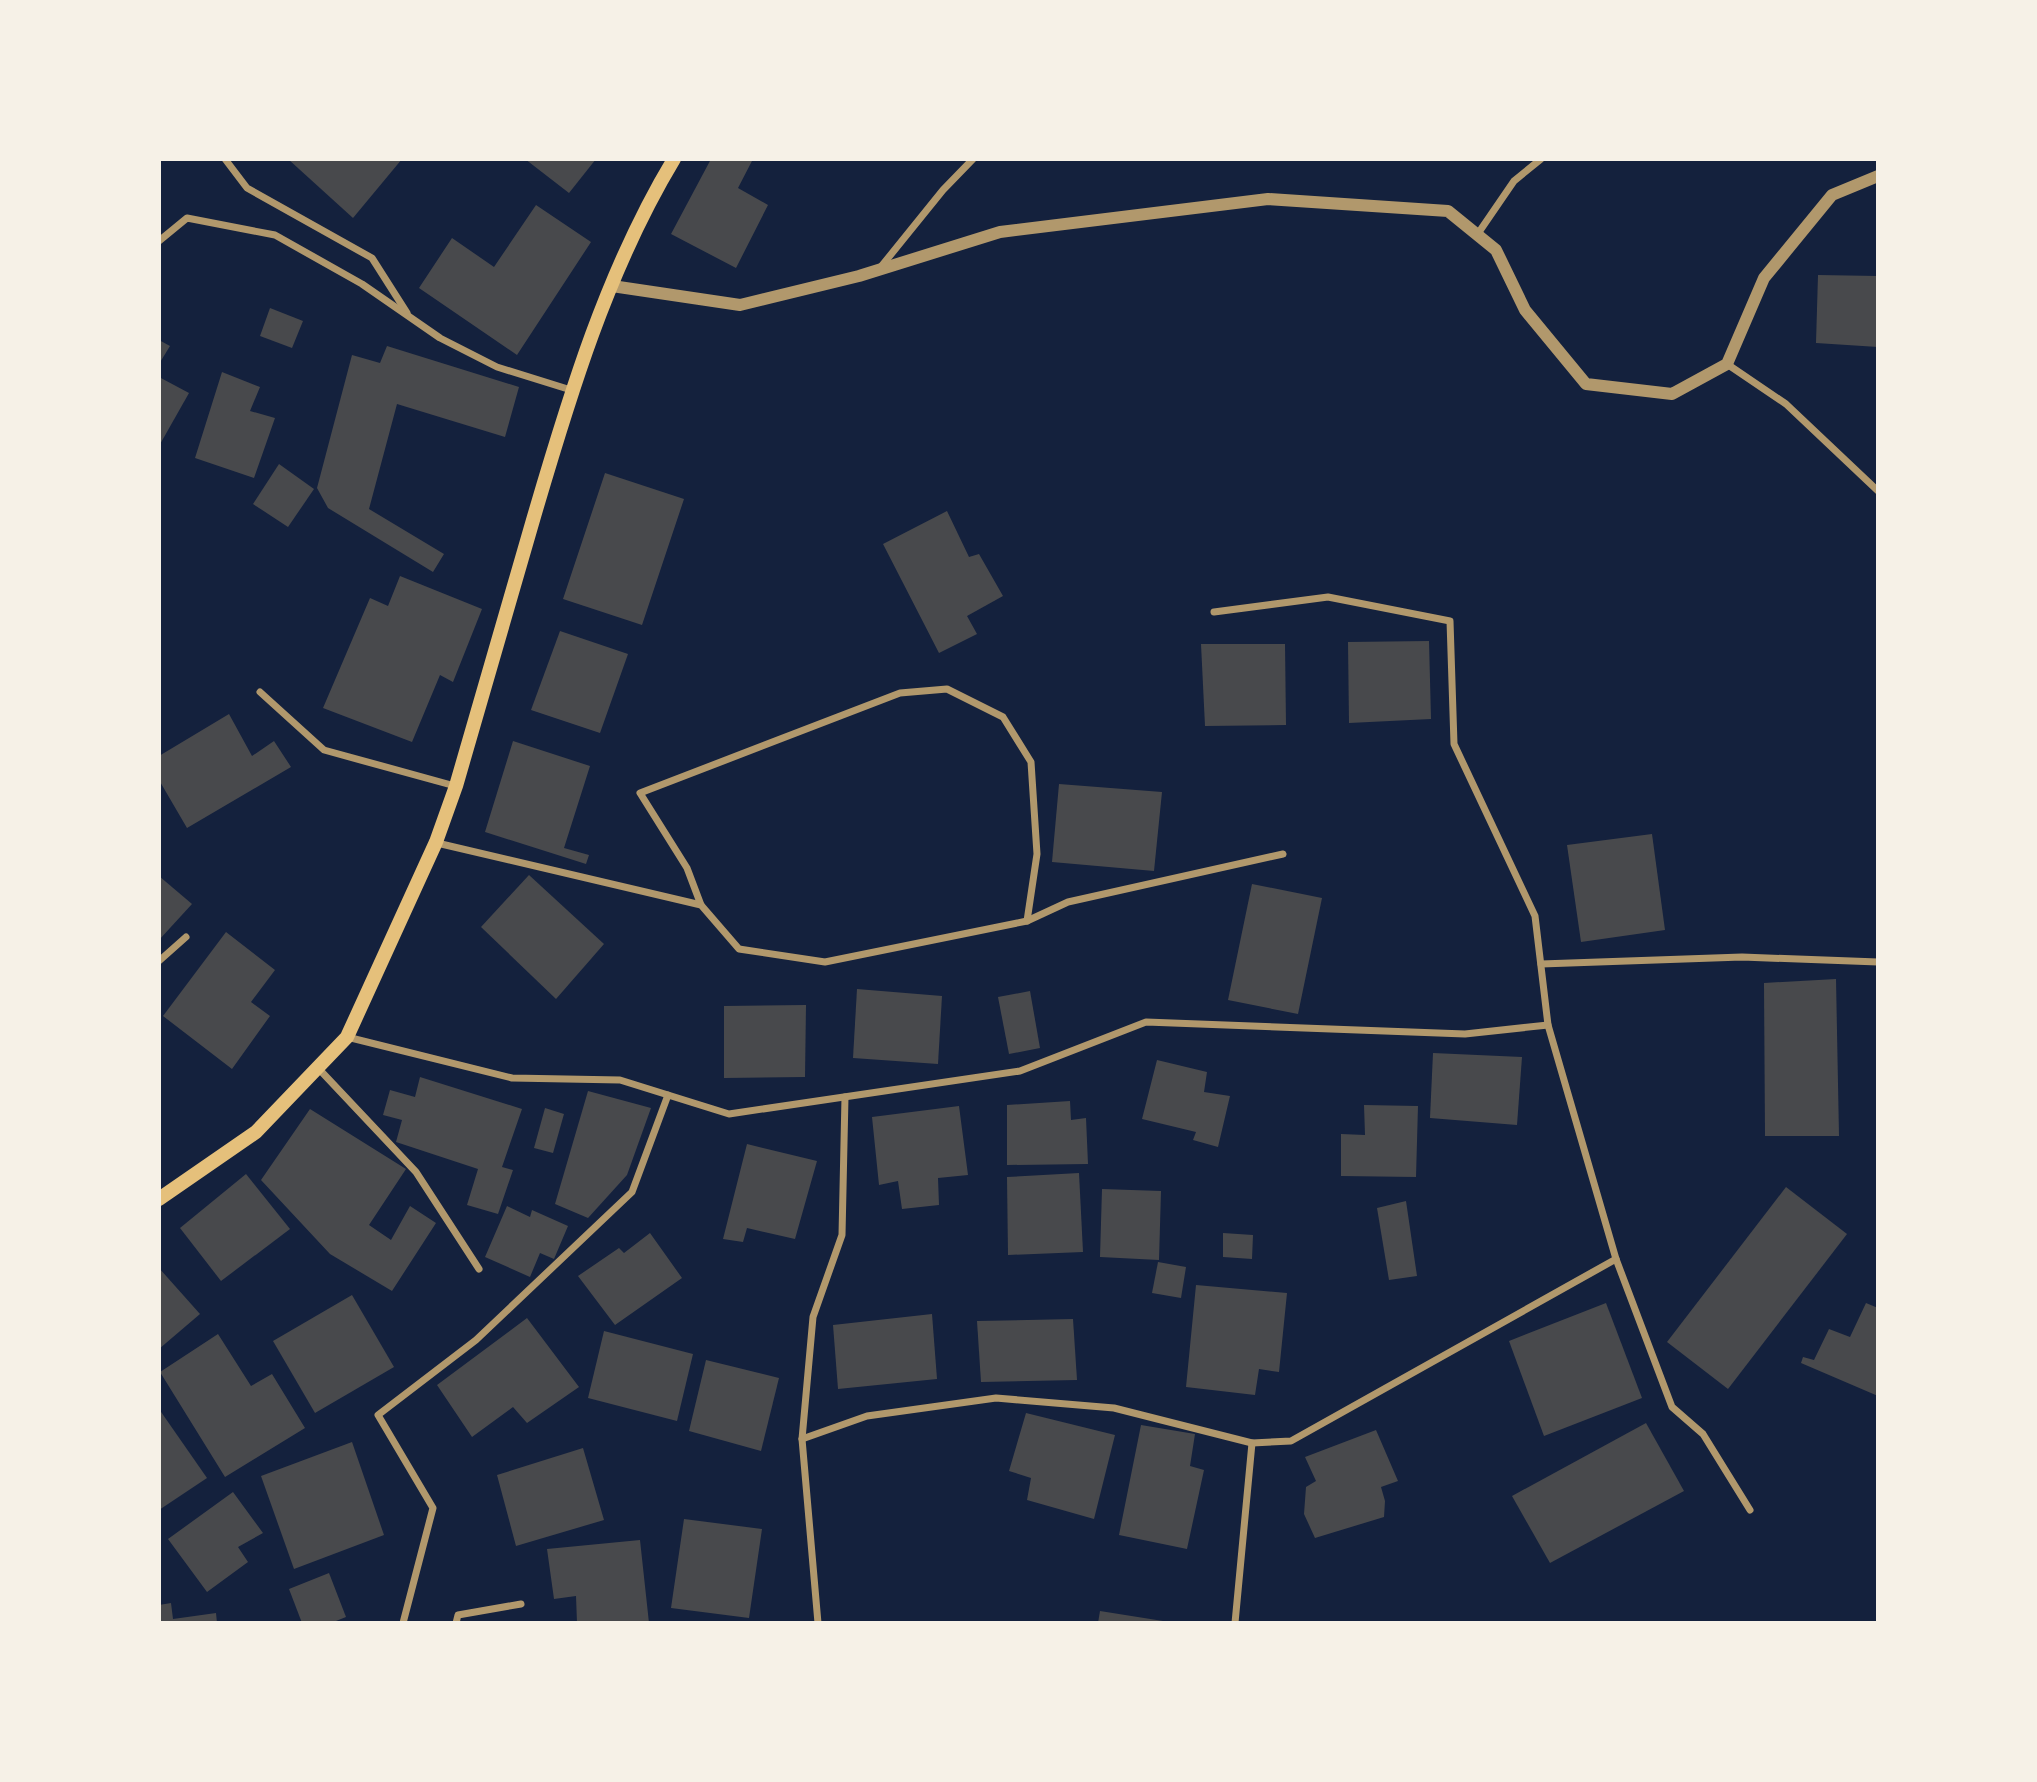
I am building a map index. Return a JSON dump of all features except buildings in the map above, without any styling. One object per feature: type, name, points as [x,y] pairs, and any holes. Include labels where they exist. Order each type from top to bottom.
[{"type":"main road","points":[[159,1199],[256,1132],[347,1037],[436,842],[456,786],[571,390],[612,286],[656,189],[674,159]]},
{"type":"street","points":[[225,159],[247,188],[372,258],[409,316]]},
{"type":"street","points":[[877,271],[943,190],[973,159]]},
{"type":"street","points":[[1477,234],[1514,181],[1541,159]]},
{"type":"street","points":[[612,286],[740,305],[877,271],[1000,232],[1268,200],[1448,211],[1496,250],[1525,310],[1586,384],[1672,394],[1727,364],[1764,278],[1832,195],[1878,176]]},
{"type":"street","points":[[159,241],[187,218],[275,235],[362,284],[440,338],[497,367],[571,390]]},
{"type":"street","points":[[1727,364],[1786,404],[1878,491]]},
{"type":"street","points":[[1214,612],[1328,597],[1450,621],[1454,744],[1535,916],[1548,1025],[1616,1259],[1672,1407],[1703,1434],[1751,1510]]},
{"type":"street","points":[[1027,921],[1037,854],[1031,762],[1003,717],[947,689],[900,693],[640,793],[687,868],[701,905],[739,949],[825,962],[1027,921],[1068,902],[1283,854]]},
{"type":"street","points":[[260,692],[324,750],[456,786]]},
{"type":"street","points":[[436,842],[701,905]]},
{"type":"street","points":[[159,961],[186,937]]},
{"type":"street","points":[[1541,964],[1742,957],[1878,962]]},
{"type":"street","points":[[347,1037],[512,1078],[620,1080],[729,1114],[1020,1072],[1146,1022],[1465,1034],[1548,1025]]},
{"type":"street","points":[[318,1068],[416,1172],[479,1269]]},
{"type":"street","points":[[403,1623],[433,1508],[378,1415],[476,1340],[632,1192],[668,1095]]},
{"type":"street","points":[[818,1623],[802,1439],[813,1317],[842,1235],[845,1097]]},
{"type":"street","points":[[802,1439],[867,1416],[996,1398],[1114,1408],[1252,1443],[1291,1441],[1616,1259]]},
{"type":"street","points":[[1235,1623],[1252,1443]]},
{"type":"street","points":[[456,1623],[458,1615],[521,1604]]}]
